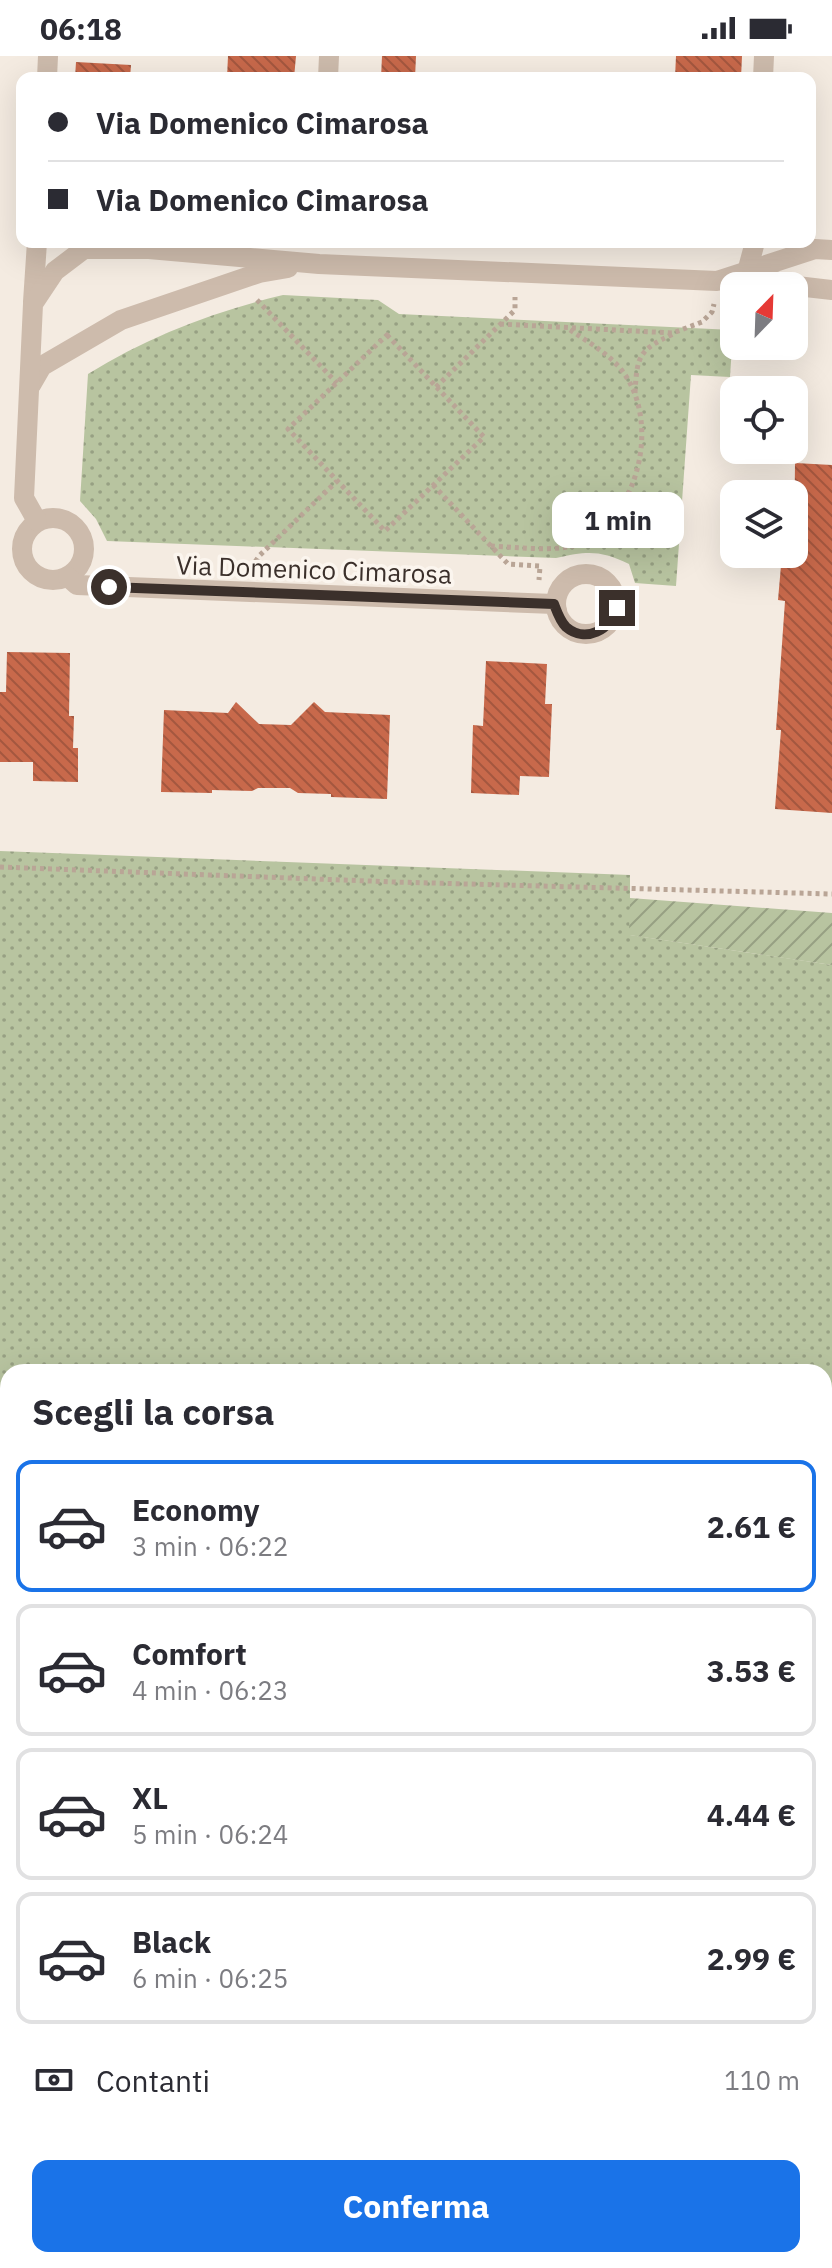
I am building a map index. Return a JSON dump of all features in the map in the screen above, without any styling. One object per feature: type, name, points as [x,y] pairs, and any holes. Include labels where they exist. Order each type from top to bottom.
[{"type":"street","points":[[37,248],[24,498],[37,521],[53,517],[69,521],[81,533],[85,549],[80,565],[68,577]]},
{"type":"street","points":[[319,264],[320,248]]},
{"type":"street","points":[[747,272],[753,248]]},
{"type":"street","points":[[33,304],[55,271],[84,249],[149,249],[319,264],[720,280]]},
{"type":"street","points":[[747,272],[815,249],[832,250]]},
{"type":"street","points":[[31,385],[42,366],[121,320],[259,273],[319,264]]},
{"type":"street","points":[[808,287],[832,290]]},
{"type":"street","name":"Via Domenico Cimarosa","points":[[37,521],[25,532],[20,548],[24,564],[36,576],[52,581],[68,577],[77,585],[547,608]]},
{"type":"path","points":[[436,387],[515,310],[515,273]]},
{"type":"path","points":[[237,280],[337,383]]},
{"type":"path","points":[[635,394],[640,358],[649,345],[702,322],[712,312],[717,281]]},
{"type":"path","points":[[500,324],[673,333]]},
{"type":"path","points":[[491,546],[557,548],[580,544],[604,528],[621,507],[635,478],[642,423],[635,394],[621,369],[603,352],[567,328]]},
{"type":"path","points":[[387,335],[436,387],[484,437],[385,531],[288,429],[387,335]]},
{"type":"path","points":[[236,591],[259,556],[337,481]]},
{"type":"path","points":[[433,485],[508,564],[540,566],[547,608]]},
{"type":"path","points":[[0,867],[832,894]]},
{"type":"green space","points":[[283,295],[378,300],[399,314],[720,329],[720,360],[731,360],[730,376],[691,375],[676,586],[635,583],[629,564],[593,553],[556,558],[107,541],[96,519],[80,501],[88,374],[134,348],[232,309]]},
{"type":"green space","points":[[0,851],[630,875],[630,935],[832,965],[832,1364],[0,1364]]},
{"type":"green space","points":[[630,898],[832,913],[832,965],[629,935]]},
{"type":"building","points":[[228,56],[296,56],[295,72],[227,72]]},
{"type":"building","points":[[382,56],[416,56],[415,72],[381,72]]},
{"type":"building","points":[[676,56],[742,56],[741,72],[675,72]]},
{"type":"building","points":[[76,62],[131,65],[130,72],[75,72]]},
{"type":"building","points":[[795,464],[832,465],[832,813],[775,809],[781,730],[776,730],[785,601],[778,600],[781,568],[808,568],[808,480],[795,480]]},
{"type":"building","points":[[7,652],[70,653],[69,716],[74,716],[73,748],[78,748],[78,782],[33,781],[33,762],[0,762],[0,692],[6,692]]},
{"type":"building","points":[[486,661],[547,664],[545,704],[552,704],[549,777],[520,776],[519,795],[471,793],[473,725],[483,726]]},
{"type":"building","points":[[236,702],[259,724],[291,725],[314,702],[325,712],[390,715],[387,799],[331,797],[331,794],[298,793],[290,788],[212,790],[212,793],[161,792],[164,710],[228,713]]},
{"type":"route","points":[[109,587],[554,604],[565,626],[585,634],[604,628],[617,608]]}]
